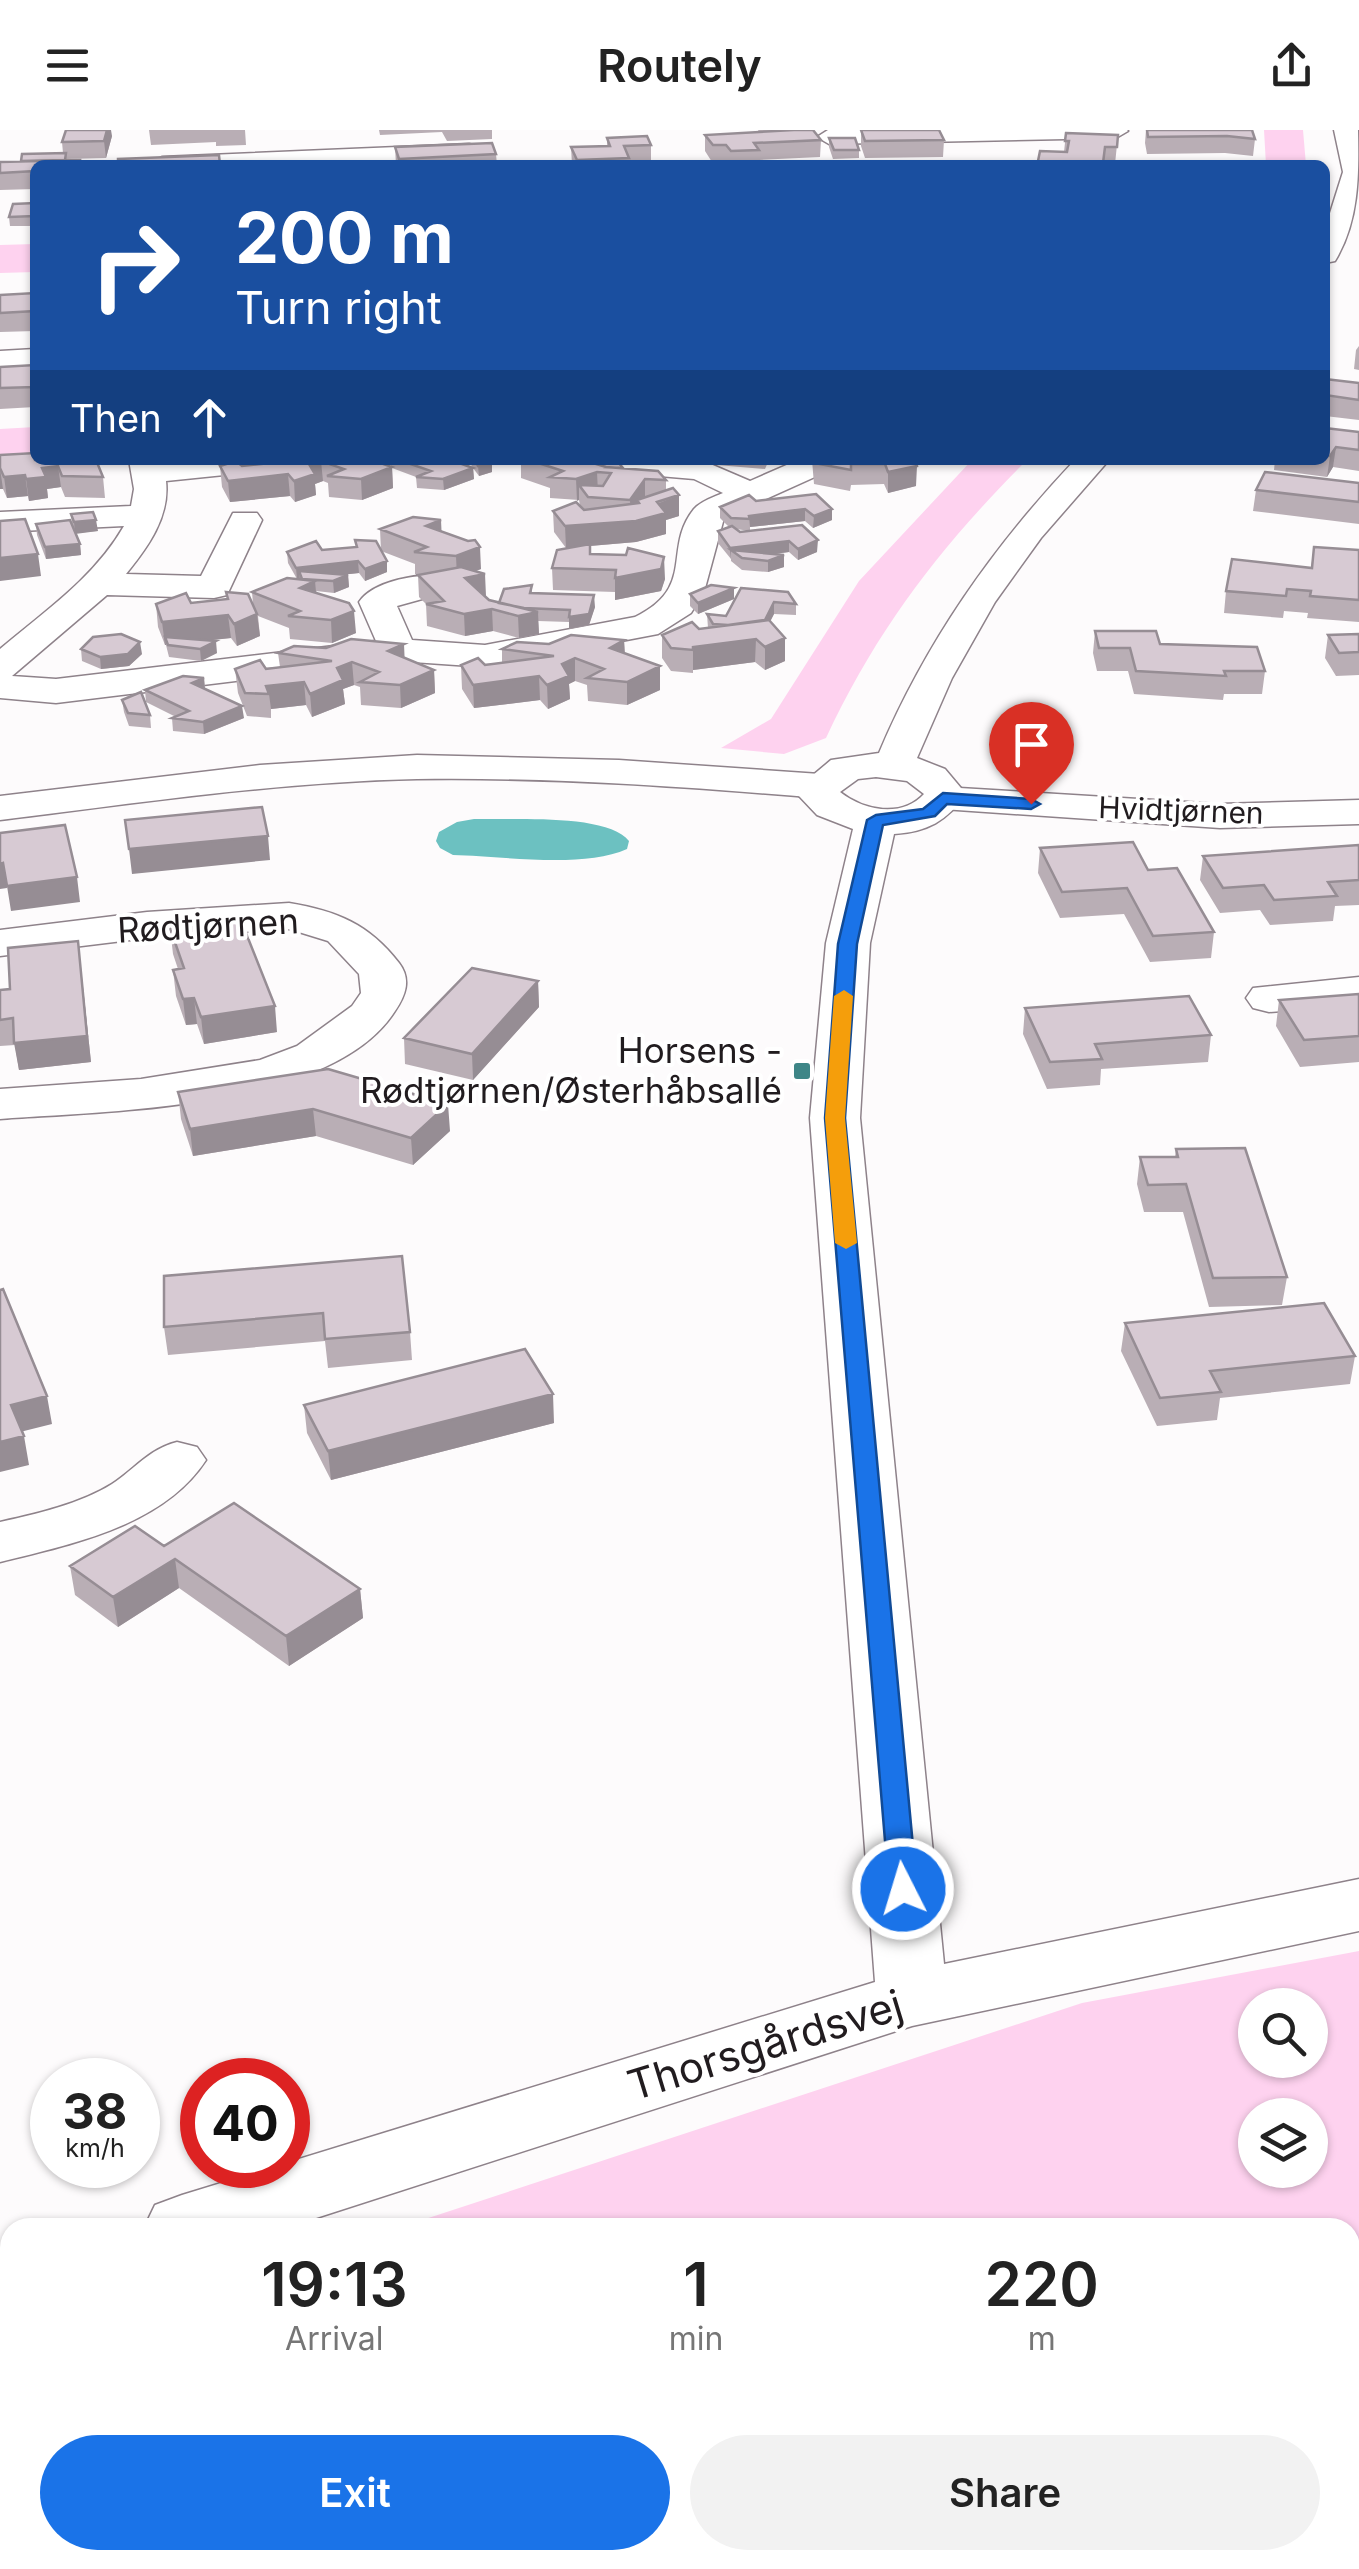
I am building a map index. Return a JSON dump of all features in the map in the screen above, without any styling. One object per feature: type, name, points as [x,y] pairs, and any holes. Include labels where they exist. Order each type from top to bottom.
[{"type":"street","points":[[300,130],[300,160]]},
{"type":"street","points":[[1330,248],[1336,240],[1356,172],[1346,130]]},
{"type":"street","points":[[828,136],[1116,131]]},
{"type":"street","points":[[332,160],[493,150]]},
{"type":"street","points":[[0,360],[30,358]]},
{"type":"street","points":[[0,668],[96,584],[133,543],[151,496],[146,467],[182,465]]},
{"type":"street","points":[[646,465],[701,470],[748,493]]},
{"type":"street","points":[[0,687],[56,690],[398,650],[485,656],[645,626],[669,617],[689,586],[708,512],[813,465]]},
{"type":"street","points":[[894,766],[925,688],[974,601],[1034,521],[1088,465]]},
{"type":"street","points":[[0,522],[66,516],[146,516]]},
{"type":"street","points":[[96,584],[214,587],[244,520]]},
{"type":"street","points":[[398,650],[378,602],[391,594],[431,585]]},
{"type":"street","points":[[0,808],[235,779],[414,768],[609,770],[820,786],[845,769],[894,766],[928,775],[940,784],[943,798],[929,813],[876,820],[840,813],[828,806],[820,796],[820,786]]},
{"type":"street","name":"Hvidtjørnen","points":[[943,798],[1220,816],[1359,812]]},
{"type":"street","points":[[876,820],[848,944],[835,1118],[912,1998]]},
{"type":"street","name":"Rødtjørnen","points":[[0,944],[148,925],[289,916],[319,921],[344,932],[382,971],[384,993],[368,1016],[314,1056],[270,1072],[141,1094],[0,1104]]},
{"type":"street","points":[[1270,998],[1359,991]]},
{"type":"street","points":[[0,1542],[58,1528],[131,1498],[176,1460]]},
{"type":"street","name":"Thorsgårdsvej","points":[[214,2218],[912,1998],[1359,1905]]},
{"type":"shaded area","points":[[1264,130],[1303,130],[1306,160],[1266,160]]},
{"type":"shaded area","points":[[30,244],[30,272],[0,273],[0,245]]},
{"type":"shaded area","points":[[30,427],[30,457],[0,460],[0,429]]},
{"type":"shaded area","points":[[967,465],[1022,465],[939,556],[914,590],[867,660],[826,738],[784,754],[721,748],[771,719],[859,581]]},
{"type":"shaded area","points":[[1359,1951],[1359,2218],[428,2218],[1082,2003]]},
{"type":"water","points":[[457,822],[580,822],[618,832],[629,841],[627,849],[609,855],[566,860],[453,855],[440,848],[436,841],[439,832]]},
{"type":"building","points":[[66,130],[107,130],[104,141],[62,142]]},
{"type":"building","points":[[813,130],[821,140],[754,143],[759,150],[731,151],[726,145],[713,145],[705,135]]},
{"type":"building","points":[[861,130],[939,130],[944,140],[865,141]]},
{"type":"building","points":[[1147,130],[1252,130],[1255,139],[1148,137]]},
{"type":"building","points":[[1066,133],[1118,135],[1117,147],[1105,147],[1103,160],[1038,160],[1040,151],[1067,152],[1069,141],[1065,141]]},
{"type":"building","points":[[647,136],[651,145],[624,146],[629,158],[577,160],[571,147],[610,146],[607,138]]},
{"type":"building","points":[[829,138],[855,138],[859,150],[834,150]]},
{"type":"building","points":[[492,143],[496,154],[399,159],[395,147]]},
{"type":"building","points":[[66,153],[65,160],[21,161],[22,154]]},
{"type":"building","points":[[219,155],[220,160],[118,160]]},
{"type":"building","points":[[30,161],[30,171],[0,173],[0,162]]},
{"type":"building","points":[[30,203],[30,216],[9,217],[13,204]]},
{"type":"building","points":[[30,293],[30,311],[0,313],[0,295]]},
{"type":"building","points":[[30,365],[30,387],[0,388],[0,367]]},
{"type":"building","points":[[1330,380],[1359,383],[1359,400],[1330,396]]},
{"type":"building","points":[[1330,429],[1359,432],[1359,450],[1336,447],[1330,456]]},
{"type":"building","points":[[30,453],[30,465],[98,465],[103,477],[62,476],[58,466],[42,468],[46,477],[4,477],[0,455]]},
{"type":"building","points":[[310,465],[315,474],[294,481],[288,474],[228,481],[220,466]]},
{"type":"building","points":[[332,465],[392,467],[361,479],[327,476],[344,469]]},
{"type":"building","points":[[414,465],[473,468],[443,479],[416,477],[431,471]]},
{"type":"building","points":[[544,465],[658,471],[666,480],[645,479],[630,500],[588,497],[579,485],[603,486],[611,473],[597,472],[576,479],[550,477],[563,471]]},
{"type":"building","points":[[825,465],[851,465],[851,470]]},
{"type":"building","points":[[885,465],[917,465],[917,466],[888,472]]},
{"type":"building","points":[[1265,472],[1359,483],[1359,502],[1256,490]]},
{"type":"building","points":[[673,488],[679,495],[657,502],[666,513],[636,521],[565,526],[553,511],[576,502],[584,510],[639,503],[637,500]]},
{"type":"building","points":[[816,494],[832,509],[814,516],[805,509],[749,516],[750,519],[731,518],[720,507],[749,495],[756,501]]},
{"type":"building","points":[[93,512],[96,520],[74,522],[71,514]]},
{"type":"building","points":[[413,517],[441,520],[426,526],[475,540],[480,547],[456,556],[414,552],[427,547],[380,529]]},
{"type":"building","points":[[25,519],[38,554],[0,558],[0,521]]},
{"type":"building","points":[[70,520],[80,544],[45,547],[36,524]]},
{"type":"building","points":[[802,525],[818,540],[798,549],[789,541],[730,548],[718,531],[732,526],[740,532]]},
{"type":"building","points":[[355,540],[376,541],[387,561],[365,569],[358,561],[296,568],[287,552],[316,541],[322,550],[357,547]]},
{"type":"building","points":[[590,544],[590,554],[626,555],[628,548],[664,557],[661,569],[615,578],[616,570],[552,568],[557,550]]},
{"type":"building","points":[[1314,547],[1359,550],[1359,600],[1310,596],[1311,591],[1287,589],[1286,596],[1226,591],[1232,559],[1312,568]]},
{"type":"building","points":[[731,550],[784,555],[768,561],[742,558]]},
{"type":"building","points":[[461,567],[485,574],[465,578],[489,600],[538,612],[518,616],[492,609],[464,614],[426,604],[444,601],[418,575]]},
{"type":"building","points":[[299,571],[348,575],[333,581],[302,579]]},
{"type":"building","points":[[287,578],[315,581],[300,588],[349,603],[354,611],[331,620],[288,616],[300,611],[252,592]]},
{"type":"building","points":[[532,585],[530,593],[594,595],[589,614],[569,617],[570,610],[499,603],[504,589]]},
{"type":"building","points":[[711,585],[734,588],[698,603],[690,594]]},
{"type":"building","points":[[741,588],[788,592],[796,604],[774,602],[765,620],[713,624],[707,614],[726,616]]},
{"type":"building","points":[[226,592],[248,594],[257,614],[234,624],[228,615],[162,622],[156,604],[186,593],[191,603],[228,599]]},
{"type":"building","points":[[769,620],[785,638],[765,647],[756,639],[693,650],[671,648],[662,635],[692,622],[699,629]]},
{"type":"building","points":[[1095,631],[1156,631],[1160,644],[1257,647],[1265,671],[1224,671],[1226,676],[1136,671],[1130,648],[1099,648]]},
{"type":"building","points":[[121,634],[140,642],[128,654],[100,657],[81,649],[93,637]]},
{"type":"building","points":[[1359,634],[1359,652],[1339,653],[1328,635]]},
{"type":"building","points":[[571,635],[624,640],[610,648],[660,666],[627,682],[587,678],[604,669],[575,658],[562,664],[569,676],[547,685],[539,676],[473,685],[461,665],[478,658],[485,665],[554,656],[502,649],[517,642],[549,644]]},
{"type":"building","points":[[165,637],[216,641],[200,649],[168,645]]},
{"type":"building","points":[[351,639],[404,644],[388,651],[434,670],[400,685],[360,682],[379,672],[352,662],[337,668],[343,680],[310,694],[304,682],[266,686],[269,694],[245,693],[235,669],[260,660],[266,669],[332,661],[278,653],[294,646],[326,648]]},
{"type":"building","points":[[183,676],[204,678],[192,683],[242,706],[203,722],[172,718],[189,711],[145,690]]},
{"type":"building","points":[[141,692],[150,715],[128,713],[122,700]]},
{"type":"building","points":[[262,807],[268,836],[129,849],[125,820]]},
{"type":"building","points":[[65,825],[77,877],[7,886],[3,863],[0,864],[0,833]]},
{"type":"building","points":[[1133,842],[1148,870],[1177,868],[1214,932],[1153,936],[1127,888],[1062,892],[1040,848]]},
{"type":"building","points":[[1359,845],[1359,880],[1328,882],[1337,896],[1274,900],[1264,885],[1223,888],[1203,856]]},
{"type":"building","points":[[240,918],[275,1006],[201,1017],[194,998],[183,999],[173,970],[184,968],[170,928]]},
{"type":"building","points":[[78,941],[87,1036],[14,1043],[13,1018],[0,1020],[0,990],[10,989],[8,948]]},
{"type":"building","points":[[472,968],[538,981],[472,1054],[404,1038]]},
{"type":"building","points":[[1359,994],[1359,1036],[1304,1040],[1279,1000]]},
{"type":"building","points":[[1189,996],[1211,1035],[1095,1044],[1102,1059],[1050,1062],[1025,1008]]},
{"type":"building","points":[[328,1069],[448,1104],[411,1138],[313,1109],[190,1129],[178,1092]]},
{"type":"building","points":[[1245,1148],[1287,1277],[1213,1278],[1186,1184],[1148,1185],[1140,1157],[1178,1157],[1176,1149]]},
{"type":"building","points":[[402,1256],[410,1332],[325,1339],[323,1313],[164,1327],[164,1276]]},
{"type":"building","points":[[3,1289],[47,1396],[11,1405],[24,1436],[0,1442],[0,1290]]},
{"type":"building","points":[[1324,1303],[1355,1356],[1210,1371],[1221,1392],[1160,1398],[1125,1323]]},
{"type":"building","points":[[525,1349],[553,1394],[328,1451],[304,1405]]},
{"type":"building","points":[[234,1503],[360,1589],[286,1636],[175,1559],[113,1597],[70,1566],[135,1526],[164,1546]]},
{"type":"slow traffic","points":[[844,996],[835,1118],[846,1243]]},
{"type":"place","name":"Horsens - Rødtjørnen/Østerhåbsallé","points":[[802,1071]]},
{"type":"route","points":[[903,1889],[835,1118],[848,944],[876,820],[929,813],[943,798],[1031,804]]}]
